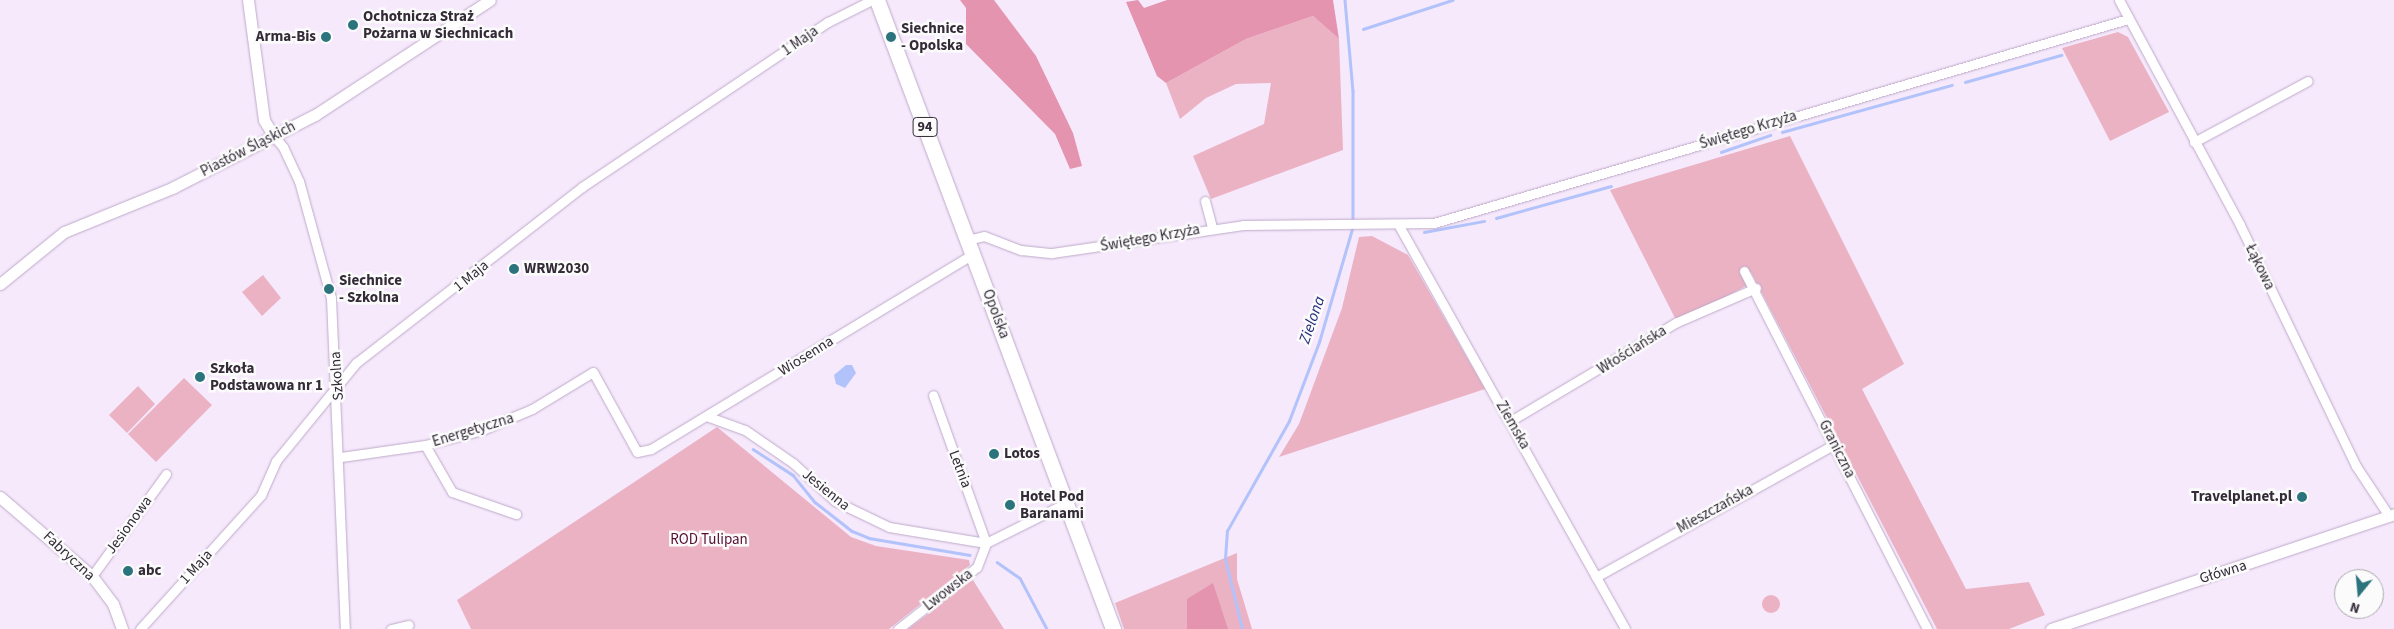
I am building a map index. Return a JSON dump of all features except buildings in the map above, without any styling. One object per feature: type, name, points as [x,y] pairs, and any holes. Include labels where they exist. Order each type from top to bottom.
[{"type":"main road","name":"Opolska","points":[[877,0],[1113,629]]},
{"type":"street","points":[[248,0],[264,120],[273,135]]},
{"type":"street","name":"Piastów Śląskich","points":[[0,284],[64,232],[174,187],[347,95],[490,0]]},
{"type":"street","name":"1 Maja","points":[[140,629],[261,495],[276,461],[356,363],[582,187],[828,22],[872,0]]},
{"type":"street","name":"Łąkowa","points":[[2119,0],[2240,225],[2356,466],[2392,515]]},
{"type":"street","name":"Świętego Krzyża","points":[[967,240],[984,236],[1021,250],[1052,253],[1212,228],[1434,223],[1526,199],[2128,19]]},
{"type":"street","points":[[2194,142],[2308,81]]},
{"type":"street","name":"Szkolna","points":[[273,135],[283,147],[299,181],[320,246],[331,298],[338,386],[346,629]]},
{"type":"street","points":[[1205,202],[1212,228]]},
{"type":"street","name":"Ziemska","points":[[1398,224],[1512,420],[1625,629]]},
{"type":"street","name":"Wiosenna","points":[[637,452],[651,449],[708,417],[973,254]]},
{"type":"street","name":"Graniczna","points":[[1744,271],[1756,288],[1927,629]]},
{"type":"street","name":"Włościańska","points":[[1512,420],[1678,322],[1756,288]]},
{"type":"street","name":"Energetyczna","points":[[341,457],[425,445],[520,415],[593,372],[637,452]]},
{"type":"street","name":"Letnia","points":[[933,395],[986,543]]},
{"type":"street","name":"Jesienna","points":[[708,417],[744,430],[793,464],[835,500],[869,520],[986,543]]},
{"type":"street","name":"Mieszczańska","points":[[1596,577],[1835,444]]},
{"type":"street","points":[[425,445],[452,492],[516,514]]},
{"type":"street","name":"Jesionowa","points":[[92,576],[166,474]]},
{"type":"street","name":"Fabryczna","points":[[0,497],[92,576],[112,604],[122,629]]},
{"type":"street","points":[[986,543],[1066,503]]},
{"type":"street","name":"Główna","points":[[2051,629],[2392,515]]},
{"type":"street","name":"Lwowska","points":[[898,629],[977,567],[986,543]]},
{"type":"street","points":[[391,629],[409,625]]},
{"type":"green space","points":[[1313,16],[1339,39],[1343,150],[1211,199],[1193,156],[1264,124],[1271,83],[1236,84],[1206,98],[1180,119],[1166,83],[1246,39]]},
{"type":"green space","points":[[2118,32],[2128,37],[2169,112],[2110,141],[2062,48]]},
{"type":"green space","points":[[1790,136],[1904,364],[1862,389],[1966,589],[2029,582],[2045,615],[2009,629],[1937,629],[1751,272],[1748,285],[1677,322],[1610,190]]},
{"type":"green space","points":[[1372,236],[1408,255],[1485,389],[1279,457],[1299,424],[1342,308],[1359,237]]},
{"type":"green space","points":[[263,275],[281,298],[262,316],[242,292]]},
{"type":"green space","points":[[184,378],[212,405],[156,462],[128,434]]},
{"type":"green space","points":[[138,386],[155,404],[127,433],[109,415]]},
{"type":"green space","name":"ROD Tulipan","points":[[717,427],[851,537],[876,546],[969,560],[970,565],[889,629],[471,629],[457,600]]},
{"type":"green space","points":[[1237,553],[1237,579],[1252,629],[1124,629],[1115,603]]},
{"type":"green space","points":[[971,577],[1004,629],[908,629],[932,611]]},
{"type":"green space","points":[[1767,595],[1775,595],[1780,600],[1778,611],[1767,613],[1762,608],[1762,600]]},
{"type":"shaded area","points":[[960,0],[994,0],[1036,56],[1073,133],[1082,166],[1070,169],[1055,134],[966,44],[966,8]]},
{"type":"shaded area","points":[[1138,0],[1144,8],[1167,0],[1333,0],[1339,39],[1313,16],[1246,39],[1166,83],[1157,76],[1126,2]]},
{"type":"shaded area","points":[[1213,583],[1228,629],[1187,629],[1187,599]]},
{"type":"water","points":[[846,365],[852,365],[856,373],[845,388],[836,384],[834,375]]},
{"type":"waterway","name":"Zielona","points":[[1345,0],[1353,91],[1353,221]]},
{"type":"waterway","points":[[1363,29],[1452,0]]},
{"type":"waterway","points":[[1965,82],[2061,55]]},
{"type":"waterway","points":[[1782,132],[1952,85]]},
{"type":"waterway","points":[[1721,152],[1770,135]]},
{"type":"waterway","points":[[1496,218],[1611,186]]},
{"type":"waterway","points":[[1424,232],[1484,221]]},
{"type":"waterway","name":"Zielona","points":[[1242,629],[1225,559],[1227,531],[1289,421],[1319,342],[1353,226]]},
{"type":"waterway","points":[[753,449],[793,475],[815,502],[852,531],[869,538],[970,555]]},
{"type":"waterway","points":[[997,562],[1020,578],[1047,629]]},
{"type":"place","name":"Ochotnicza Straż Pożarna w Siechnicach","points":[[353,25]]},
{"type":"place","name":"Arma-Bis","points":[[326,37]]},
{"type":"place","name":"Siechnice - Opolska","points":[[891,37]]},
{"type":"place","name":"WRW2030","points":[[514,269]]},
{"type":"place","name":"Siechnice - Szkolna","points":[[329,289]]},
{"type":"place","name":"Szkoła Podstawowa nr 1","points":[[200,377]]},
{"type":"place","name":"Lotos","points":[[994,454]]},
{"type":"place","name":"Travelplanet.pl","points":[[2302,497]]},
{"type":"place","name":"Hotel Pod Baranami","points":[[1010,505]]},
{"type":"place","name":"abc","points":[[128,571]]}]
